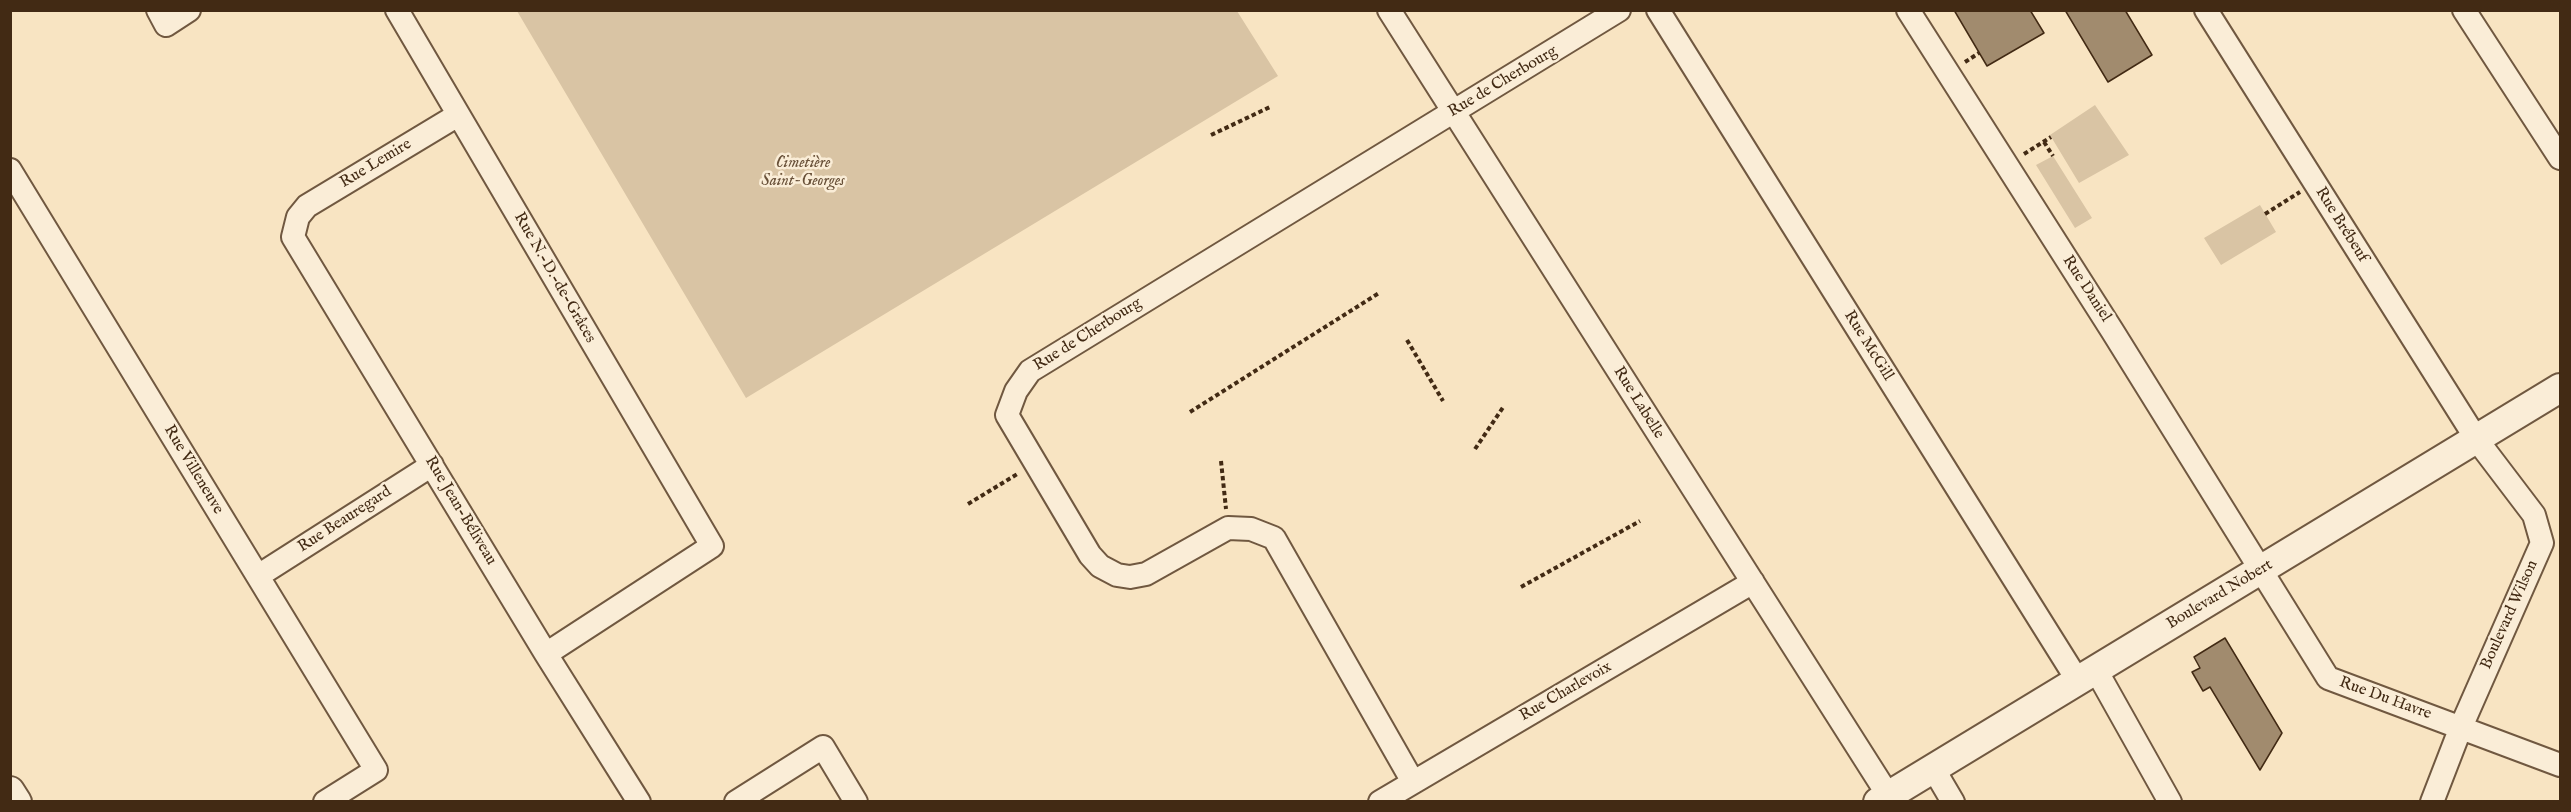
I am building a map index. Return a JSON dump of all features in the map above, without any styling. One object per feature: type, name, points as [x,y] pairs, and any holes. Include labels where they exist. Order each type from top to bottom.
[{"type":"street","points":[[162,18],[189,10]]},
{"type":"street","name":"Rue N.-D.-de-Grâces","points":[[397,10],[712,546],[546,654]]},
{"type":"street","name":"Rue Labelle","points":[[1389,10],[1753,582],[1883,798]]},
{"type":"street","name":"Rue de Cherbourg","points":[[1228,528],[1146,574],[1130,577],[1117,575],[1100,566],[1090,555],[1007,416],[1016,391],[1030,371],[1619,10]]},
{"type":"street","name":"Rue McGill","points":[[1658,10],[2086,676],[2170,801]]},
{"type":"street","name":"Rue Daniel","points":[[1908,10],[2261,570]]},
{"type":"street","name":"Rue Brébeuf","points":[[2205,10],[2477,440]]},
{"type":"street","points":[[2464,10],[2560,158]]},
{"type":"street","name":"Rue Lemire","points":[[298,217],[307,206],[459,115]]},
{"type":"street","name":"Rue Villeneuve","points":[[10,170],[376,770],[325,801]]},
{"type":"street","name":"Rue Jean-Béliveau","points":[[298,217],[293,237],[546,654],[639,801]]},
{"type":"street","name":"Boulevard Nobert","points":[[1883,798],[2560,388]]},
{"type":"street","name":"Boulevard Wilson","points":[[2432,801],[2461,727],[2542,543],[2534,515],[2477,440]]},
{"type":"street","name":"Rue Beauregard","points":[[258,576],[432,465]]},
{"type":"street","points":[[1228,528],[1251,529],[1274,538],[1413,782]]},
{"type":"street","name":"Rue Du Havre","points":[[2261,570],[2328,678],[2560,765]]},
{"type":"street","name":"Rue Charlevoix","points":[[1380,801],[1753,582]]},
{"type":"street","points":[[736,801],[824,747],[856,801]]},
{"type":"street","points":[[1933,768],[1953,801]]},
{"type":"street","points":[[10,791],[17,801]]},
{"type":"path","points":[[1211,135],[1270,107]]},
{"type":"path","points":[[2006,165],[2051,137]]},
{"type":"path","points":[[2044,142],[2053,156]]},
{"type":"path","points":[[2265,214],[2314,183]]},
{"type":"path","points":[[1190,412],[1379,293]]},
{"type":"path","points":[[1407,340],[1443,400]]},
{"type":"path","points":[[1475,449],[1504,406]]},
{"type":"path","points":[[1221,461],[1228,528]]},
{"type":"path","points":[[968,504],[1035,463]]},
{"type":"path","points":[[1521,587],[1640,521]]},
{"type":"green space","name":"Cimetière Saint-Georges","points":[[517,11],[1237,11],[1278,76],[746,398]]},
{"type":"green space","points":[[2095,105],[2129,155],[2079,183],[2050,135]]},
{"type":"green space","points":[[2053,156],[2092,218],[2075,228],[2036,165]]},
{"type":"green space","points":[[2260,205],[2276,232],[2221,265],[2204,238]]},
{"type":"building","points":[[1954,10],[2030,10],[2044,33],[1987,66]]},
{"type":"building","points":[[2065,10],[2125,10],[2152,55],[2108,82]]},
{"type":"building","points":[[2225,638],[2282,733],[2260,770],[2210,687],[2203,691],[2192,672],[2200,668],[2194,657]]}]
